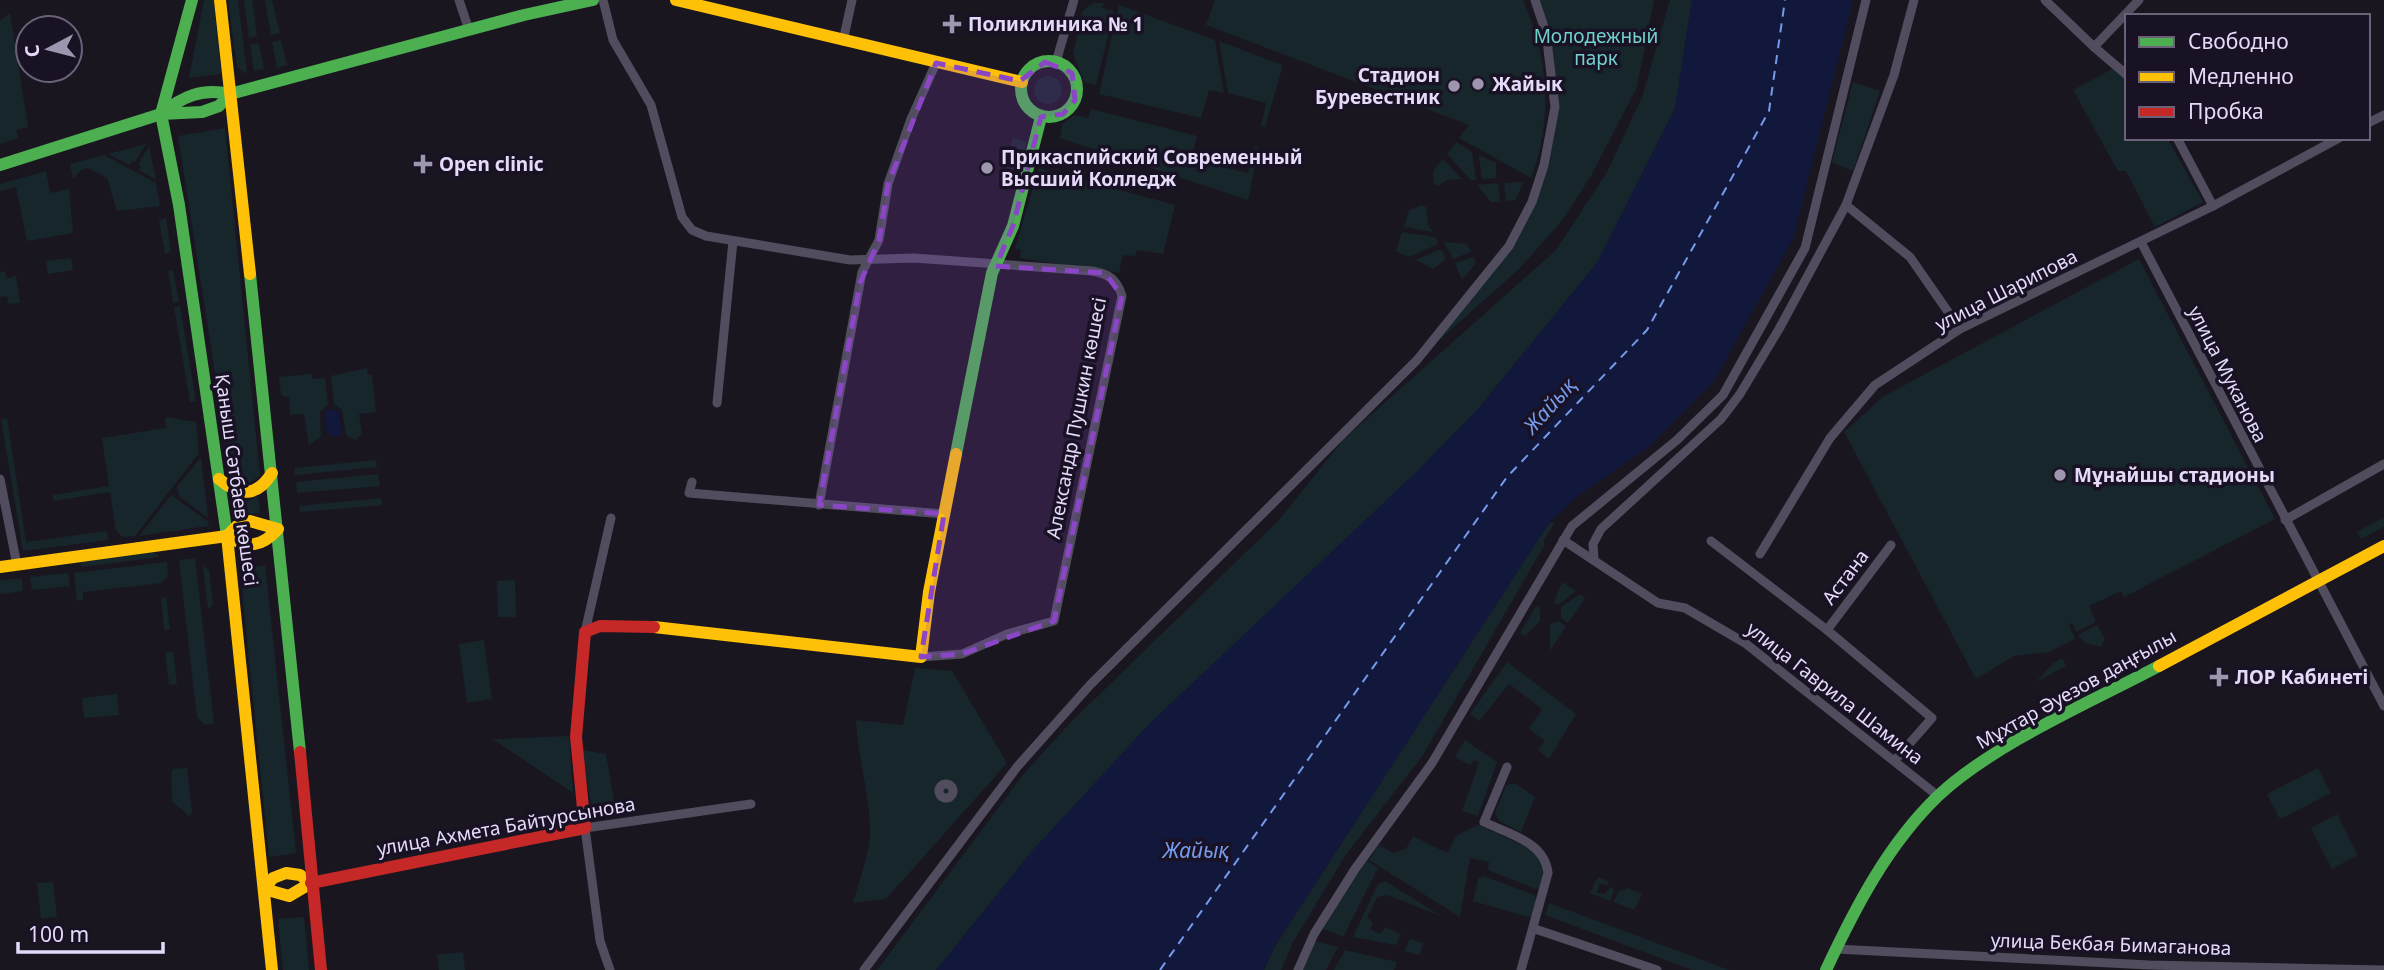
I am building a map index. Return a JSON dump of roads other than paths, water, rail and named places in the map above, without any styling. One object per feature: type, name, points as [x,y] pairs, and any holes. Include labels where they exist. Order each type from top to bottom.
[{"type":"main road","name":"Қаныш Сәтбаев көшесі","points":[[192,0],[161,114],[179,205],[227,536],[272,970]]},
{"type":"main road","name":"Қаныш Сәтбаев көшесі","points":[[220,0],[278,529],[321,970]]},
{"type":"main road","points":[[161,114],[180,97],[198,91],[217,90],[230,94],[593,0]]},
{"type":"main road","points":[[676,0],[1022,82]]},
{"type":"main road","points":[[1056,62],[1072,73],[1077,91],[1075,100],[1063,114],[1041,117],[1028,108],[1023,100],[1022,82],[1035,65],[1056,62]]},
{"type":"main road","points":[[0,165],[161,114],[202,112],[219,106],[230,94]]},
{"type":"main road","points":[[585,828],[576,737],[585,632],[600,626],[673,627],[921,657],[929,592],[996,266],[1013,226],[1041,117]]},
{"type":"main road","points":[[219,479],[232,491],[254,493],[264,487],[272,473]]},
{"type":"main road","points":[[0,567],[227,536],[237,526],[250,521],[265,523],[278,529],[268,542],[254,547],[239,544],[227,536]]},
{"type":"main road","name":"Мұхтар Әуезов даңғылы","points":[[1826,970],[1882,869],[1938,796],[1992,754],[2384,546]]},
{"type":"main road","name":"улица Ахмета Байтурсынова","points":[[311,883],[585,828]]},
{"type":"main road","points":[[286,873],[300,875],[311,883],[302,893],[289,897],[275,896],[264,889],[272,878],[286,873]]},
{"type":"street","points":[[459,0],[469,30]]},
{"type":"street","points":[[603,0],[612,40],[651,105],[682,217],[699,233],[733,241],[868,261],[914,258],[996,266]]},
{"type":"street","points":[[843,41],[852,0]]},
{"type":"street","points":[[1056,62],[1074,0]]},
{"type":"street","points":[[864,970],[1017,767],[1090,685],[1417,360],[1509,246],[1532,202],[1544,164],[1555,107],[1546,33],[1535,0]]},
{"type":"street","points":[[1298,970],[1314,934],[1355,869],[1432,763],[1572,526],[1677,440],[1723,395],[1805,248],[1866,0]]},
{"type":"street","points":[[1594,560],[1593,544],[1601,529],[1731,408],[1779,329],[1846,205],[1894,75],[1914,0]]},
{"type":"street","points":[[2045,0],[2125,73]]},
{"type":"street","points":[[2126,14],[2139,0]]},
{"type":"street","points":[[2094,47],[2125,15]]},
{"type":"street","points":[[819,505],[860,283],[879,240],[888,184],[911,119],[936,63]]},
{"type":"street","points":[[2178,140],[2213,206]]},
{"type":"street","name":"улица Шарипова","points":[[1760,554],[1830,438],[1875,385],[1960,329],[2213,206],[2335,140]]},
{"type":"street","points":[[1846,205],[1910,257],[1960,329]]},
{"type":"street","points":[[717,403],[733,241]]},
{"type":"street","name":"улица Муканова","points":[[2141,242],[2384,706]]},
{"type":"street","name":"Александр Пушкин көшесі","points":[[921,657],[962,654],[1007,634],[1034,629],[1054,621],[1122,296],[1114,279],[1105,273],[996,266]]},
{"type":"street","points":[[2285,520],[2384,464]]},
{"type":"street","points":[[0,479],[17,565]]},
{"type":"street","points":[[692,482],[690,494],[944,514]]},
{"type":"street","points":[[585,632],[611,518]]},
{"type":"street","name":"улица Гаврила Шамина","points":[[1563,540],[1658,603],[1685,608],[1745,643],[1938,796]]},
{"type":"street","points":[[1711,541],[1827,630],[1932,718],[1895,760]]},
{"type":"street","name":"Астана","points":[[1827,630],[1891,545]]},
{"type":"street","points":[[1507,767],[1484,822],[1539,849],[1547,860],[1548,873],[1535,929],[1521,970]]},
{"type":"street","name":"улица Ахмета Байтурсынова","points":[[585,828],[751,804]]},
{"type":"street","points":[[585,828],[600,941],[610,970]]},
{"type":"street","points":[[1535,929],[1657,970]]},
{"type":"street","name":"улица Бекбая Бимаганова","points":[[1836,949],[2149,967],[2384,970]]},
{"type":"water","name":"Жайық","points":[[1692,0],[1853,0],[1793,239],[1714,381],[1650,446],[1579,495],[1549,523],[1275,946],[1264,970],[936,970],[1031,852],[1150,723],[1415,473],[1477,410],[1597,263],[1675,108]]},
{"type":"water","points":[[330,408],[339,412],[342,434],[335,437],[327,433],[325,413]]},
{"type":"place","name":"Поликлиника № 1","points":[[952,24]]},
{"type":"place","name":"Жайык","points":[[1478,84]]},
{"type":"place","name":"Стадион Буревестник","points":[[1454,86]]},
{"type":"place","name":"Open clinic","points":[[423,164]]},
{"type":"place","name":"Прикаспийский Современный Высший Колледж","points":[[987,168]]},
{"type":"place","name":"Мұнайшы стадионы","points":[[2060,475]]},
{"type":"place","name":"ЛОР Кабинетi","points":[[2219,677]]},
{"type":"park label","name":"Молодежный парк","points":[[1596,47]]}]
